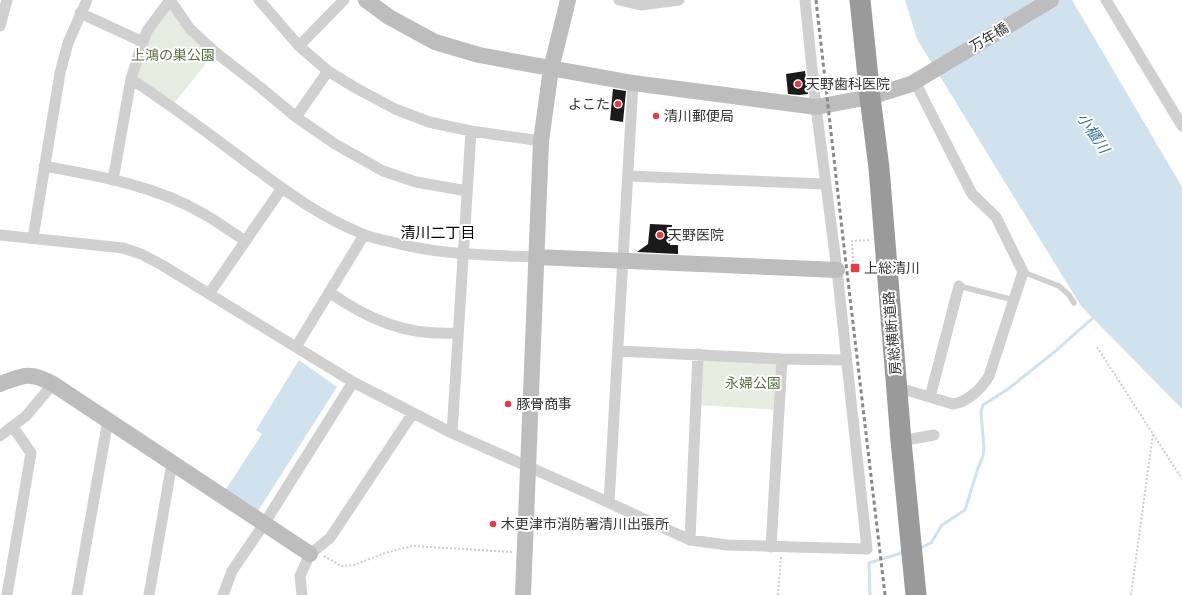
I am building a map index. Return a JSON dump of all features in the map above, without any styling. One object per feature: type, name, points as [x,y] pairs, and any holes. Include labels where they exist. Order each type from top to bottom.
[{"type":"highway","name":"房総横断道路","points":[[860,0],[878,168],[896,387],[916,595]]},
{"type":"street","points":[[0,26],[7,0]]},
{"type":"street","points":[[33,238],[60,73],[68,43],[86,0]]},
{"type":"street","points":[[113,180],[132,79],[143,42],[147,31],[170,0],[190,29],[210,48],[260,86],[296,117],[335,144],[383,171],[416,182],[467,191]]},
{"type":"street","points":[[259,0],[299,46],[328,71],[395,109],[429,122],[471,132],[541,141]]},
{"type":"street","points":[[299,46],[344,0]]},
{"type":"street","name":"万年橋","points":[[366,0],[389,17],[435,42],[479,56],[633,83],[816,107],[870,98],[921,78],[1051,0]]},
{"type":"street","points":[[523,595],[541,141],[551,69],[568,0]]},
{"type":"street","points":[[619,0],[642,3],[679,0]]},
{"type":"street","points":[[0,235],[123,248],[141,254],[210,294],[352,382],[452,433],[690,540],[727,545],[867,549],[805,0]]},
{"type":"street","points":[[1106,0],[1182,126]]},
{"type":"street","points":[[80,13],[143,42]]},
{"type":"street","points":[[296,117],[328,71]]},
{"type":"street","points":[[896,387],[953,404],[960,403],[983,386],[989,376],[1023,272],[996,217],[972,194],[921,78]]},
{"type":"street","points":[[132,79],[172,106],[314,210],[364,235],[414,248],[463,254],[836,270]]},
{"type":"street","points":[[609,503],[633,83]]},
{"type":"street","points":[[452,433],[471,132]]},
{"type":"street","points":[[44,166],[113,180],[147,189],[201,212],[246,241]]},
{"type":"street","points":[[628,176],[826,184]]},
{"type":"street","points":[[210,294],[282,188]]},
{"type":"street","points":[[296,347],[364,235]]},
{"type":"street","points":[[930,397],[959,286]]},
{"type":"street","points":[[330,292],[367,316],[399,327],[420,333],[458,333]]},
{"type":"street","points":[[618,351],[782,359],[846,360]]},
{"type":"street","points":[[690,540],[698,354]]},
{"type":"street","points":[[777,547],[782,359]]},
{"type":"street","points":[[0,384],[22,376],[41,377],[264,524],[313,552]]},
{"type":"street","points":[[223,595],[232,571],[264,524],[352,382]]},
{"type":"street","points":[[0,436],[26,416],[53,384]]},
{"type":"street","points":[[302,595],[300,576],[313,552],[330,538],[413,413]]},
{"type":"street","points":[[77,595],[108,420]]},
{"type":"street","points":[[7,595],[31,453],[13,427]]},
{"type":"street","points":[[901,441],[934,435]]},
{"type":"street","points":[[149,595],[172,463]]},
{"type":"lane","points":[[1023,272],[1059,286],[1074,303]]},
{"type":"lane","points":[[959,286],[1014,300]]},
{"type":"path","points":[[853,262],[852,242],[884,238]]},
{"type":"path","points":[[1098,347],[1182,479]]},
{"type":"path","points":[[1131,595],[1153,434]]},
{"type":"path","points":[[313,552],[341,566],[354,565],[385,553],[413,546],[525,553]]},
{"type":"path","points":[[777,547],[778,595]]},
{"type":"green space","name":"上鴻の巣公園","points":[[170,0],[215,52],[172,106],[132,79],[141,47]]},
{"type":"green space","name":"永婦公園","points":[[698,354],[782,359],[779,410],[696,405]]},
{"type":"water","name":"小櫃川","points":[[905,0],[1072,0],[1182,187],[1182,409],[1081,306],[917,39]]},
{"type":"water","points":[[299,360],[337,387],[258,511],[224,492],[262,434],[256,430]]},
{"type":"building","name":"天野歯科医院","points":[[805,71],[808,94],[788,94],[786,74]]},
{"type":"building","name":"よこた","points":[[613,89],[626,91],[623,122],[610,120]]},
{"type":"building","name":"天野医院","points":[[650,224],[672,225],[670,245],[678,245],[678,254],[637,252],[648,244]]},
{"type":"waterway","points":[[918,549],[931,543],[942,525],[965,510],[983,456],[984,448],[981,412],[983,405],[1008,389],[1052,354],[1095,316]]},
{"type":"waterway","points":[[870,595],[869,563],[905,552]]},
{"type":"railway","points":[[816,0],[885,595]]},
{"type":"place","name":"天野歯科医院","points":[[798,84]]},
{"type":"place","name":"よこた","points":[[618,104]]},
{"type":"place","name":"清川郵便局","points":[[656,116]]},
{"type":"place","name":"天野医院","points":[[660,235]]},
{"type":"place","name":"上総清川","points":[[855,268]]},
{"type":"place","name":"豚骨商事","points":[[508,404]]},
{"type":"place","name":"木更津市消防署清川出張所","points":[[493,524]]},
{"type":"district","name":"清川二丁目","points":[[438,233]]}]
